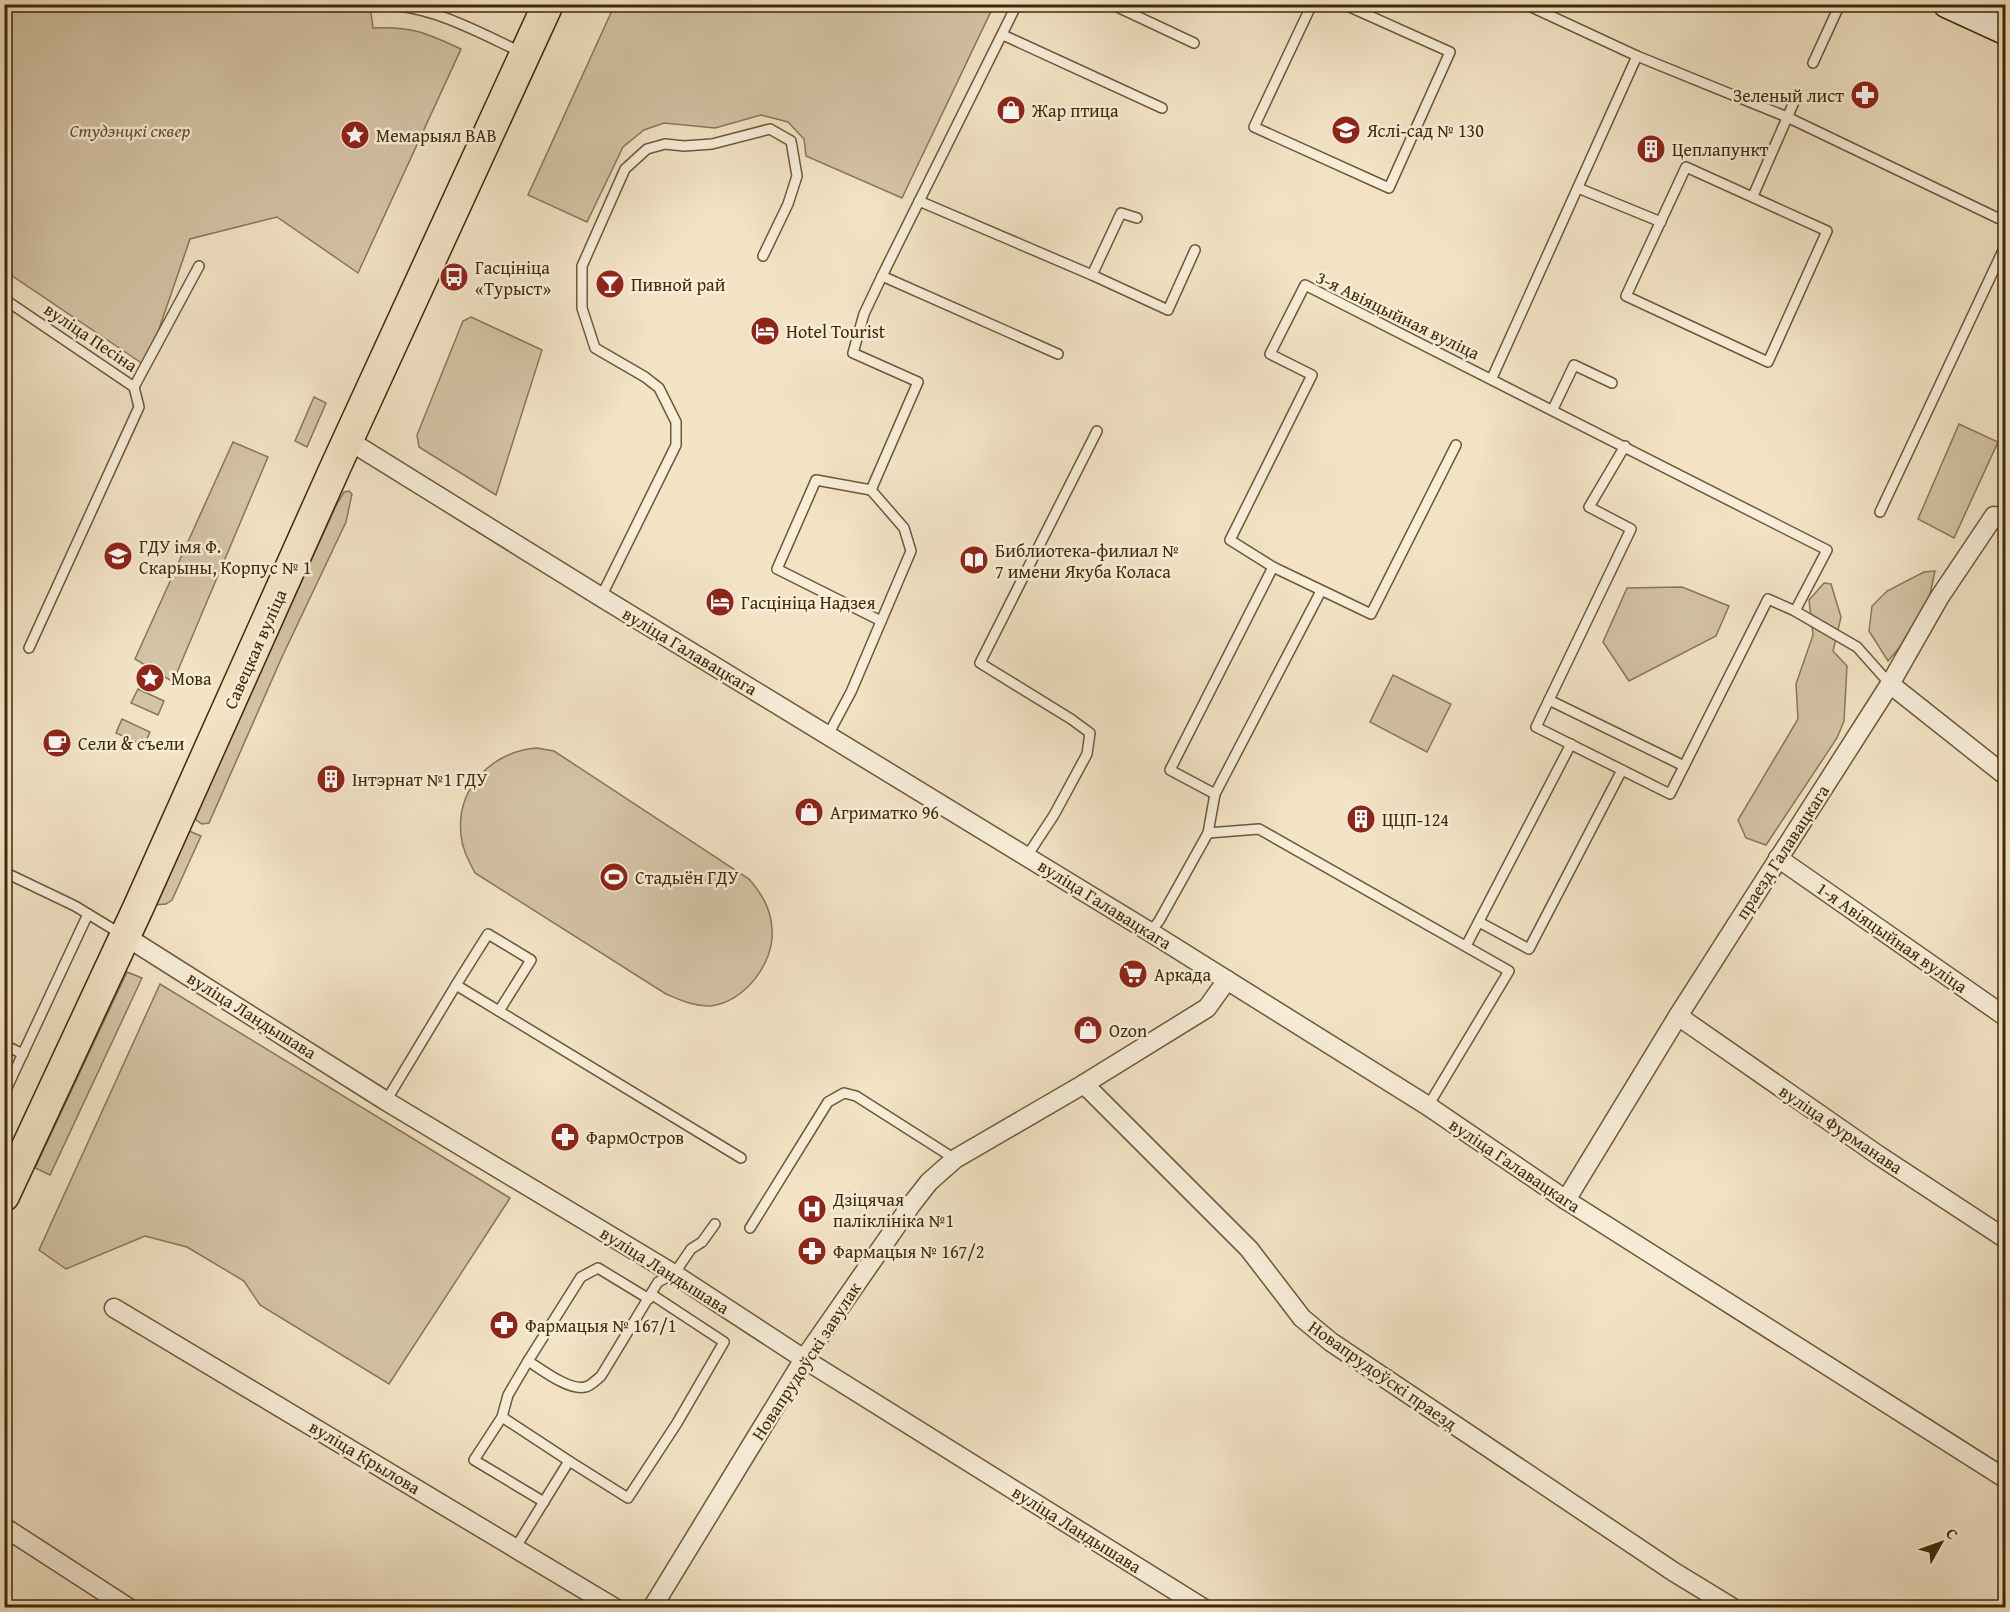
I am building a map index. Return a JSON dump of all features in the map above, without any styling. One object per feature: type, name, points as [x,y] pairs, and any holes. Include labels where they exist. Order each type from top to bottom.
[{"type":"main road","name":"Савецкая вуліца","points":[[6,1190],[125,936],[348,440],[548,4]]},
{"type":"main road","points":[[1947,4],[2006,31]]},
{"type":"street","name":"вуліца Галавацкага","points":[[348,440],[1227,980],[1428,1107],[1566,1200],[2006,1479]]},
{"type":"street","name":"праезд Галавацкага","points":[[1566,1200],[1678,1016],[1890,684],[1939,598],[1994,516],[2006,522]]},
{"type":"street","points":[[1890,684],[2006,776]]},
{"type":"street","name":"1-я Авіяцыйная вуліца","points":[[1778,858],[2006,1017]]},
{"type":"street","name":"вуліца Ландышава","points":[[125,936],[386,1101],[674,1274],[804,1359],[1203,1608]]},
{"type":"street","name":"Новапрудоўскі завулак","points":[[652,1608],[804,1359],[929,1182],[956,1159],[1207,1008],[1227,980]]},
{"type":"street","name":"вуліца Фурманава","points":[[1678,1016],[1878,1155],[2006,1239]]},
{"type":"street","name":"Новапрудоўскі праезд","points":[[1084,1084],[1249,1249],[1302,1318],[1331,1342],[1674,1572],[1733,1608]]},
{"type":"street","name":"вуліца Крылова","points":[[114,1308],[615,1608]]},
{"type":"street","points":[[4,1527],[129,1608]]},
{"type":"lane","points":[[370,6],[402,4],[427,10],[446,16],[526,55]]},
{"type":"lane","points":[[871,490],[918,382],[853,353],[864,314],[1017,4]]},
{"type":"lane","points":[[1111,4],[1194,42]]},
{"type":"lane","points":[[1312,4],[1254,127],[1389,188],[1450,52],[1342,4]]},
{"type":"lane","points":[[1525,4],[1637,56],[1787,117],[2006,222]]},
{"type":"lane","points":[[1813,63],[1840,4]]},
{"type":"lane","points":[[1003,34],[1162,108]]},
{"type":"lane","points":[[1492,378],[1637,56]]},
{"type":"lane","points":[[1753,196],[1794,102]]},
{"type":"lane","points":[[601,597],[676,445],[676,422],[659,388],[645,377],[595,348],[582,308],[582,266],[625,169],[647,149],[665,144],[684,146],[712,144],[770,129],[791,141],[797,176],[788,204],[763,256]]},
{"type":"lane","points":[[1686,167],[1827,231],[1768,362],[1626,296],[1661,222],[1686,167]]},
{"type":"lane","points":[[1578,188],[1661,222]]},
{"type":"lane","points":[[919,201],[1168,310],[1195,250]]},
{"type":"lane","points":[[1092,275],[1121,213],[1137,218]]},
{"type":"lane","points":[[1880,512],[2006,244]]},
{"type":"lane","name":"вуліца Песіна","points":[[4,299],[135,387],[199,266]]},
{"type":"lane","points":[[882,276],[1058,354]]},
{"type":"lane","name":"3-я Авіяцыйная вуліца","points":[[1456,445],[1371,614],[1273,567],[1230,540],[1312,375],[1270,354],[1305,285],[1827,550],[1795,611]]},
{"type":"lane","points":[[1553,409],[1574,365],[1612,383]]},
{"type":"lane","points":[[29,648],[139,407],[135,387]]},
{"type":"lane","points":[[1027,856],[1054,815],[1087,754],[1090,733],[980,663],[1097,431]]},
{"type":"lane","points":[[1625,446],[1589,507],[1631,529],[1536,727],[1670,794],[1768,599],[1795,611],[1857,647],[1890,684]]},
{"type":"lane","points":[[828,735],[851,692],[911,551],[904,528],[871,490],[816,480],[777,569],[881,621]]},
{"type":"lane","points":[[1215,794],[1170,770],[1273,567]]},
{"type":"lane","points":[[1150,932],[1159,921],[1208,833],[1215,794],[1321,591]]},
{"type":"lane","points":[[1549,700],[1684,766]]},
{"type":"lane","points":[[1466,946],[1571,744]]},
{"type":"lane","points":[[1479,922],[1529,949],[1622,770]]},
{"type":"lane","points":[[1208,833],[1259,829],[1509,971],[1428,1107]]},
{"type":"lane","points":[[4,872],[88,914],[125,936]]},
{"type":"lane","points":[[4,1094],[88,914]]},
{"type":"lane","points":[[386,1101],[488,934],[531,960],[499,1011]]},
{"type":"lane","points":[[456,985],[741,1158]]},
{"type":"lane","points":[[4,1045],[23,1054]]},
{"type":"lane","points":[[750,1228],[828,1102],[844,1093],[856,1096],[956,1159]]},
{"type":"lane","points":[[528,1361],[570,1386],[584,1388],[592,1384],[601,1376],[658,1282],[674,1274],[691,1249],[702,1242],[715,1224]]},
{"type":"lane","points":[[502,1417],[628,1498],[724,1342],[650,1296],[598,1268],[580,1277],[508,1395],[502,1417],[474,1460],[544,1502]]},
{"type":"lane","points":[[516,1547],[569,1461]]},
{"type":"green space","points":[[615,4],[994,5],[902,198],[806,156],[804,139],[788,122],[761,115],[715,128],[664,123],[644,130],[623,147],[587,222],[528,195]]},
{"type":"green space","name":"Студэнцкі сквер","points":[[4,5],[370,5],[373,28],[398,28],[418,32],[461,49],[358,273],[277,217],[190,239],[158,332],[143,364],[5,271]]},
{"type":"green space","points":[[471,317],[542,350],[496,495],[419,447],[417,435],[463,321]]},
{"type":"green space","points":[[314,397],[326,403],[307,447],[295,441]]},
{"type":"green space","points":[[1959,424],[1998,442],[1954,538],[1918,519]]},
{"type":"green space","points":[[233,442],[268,457],[173,682],[135,659]]},
{"type":"green space","points":[[349,491],[352,494],[346,522],[282,657],[209,823],[202,824],[196,820],[195,815],[336,506],[344,492]]},
{"type":"green space","points":[[1935,571],[1929,599],[1899,648],[1888,661],[1869,631],[1872,606],[1887,591],[1924,572]]},
{"type":"green space","points":[[1824,583],[1831,584],[1841,617],[1833,651],[1847,666],[1844,721],[1837,738],[1766,845],[1746,838],[1738,820],[1798,719],[1796,684],[1813,635],[1809,600]]},
{"type":"green space","points":[[1682,587],[1729,606],[1716,636],[1629,681],[1603,642],[1627,588]]},
{"type":"green space","points":[[1393,675],[1451,704],[1427,752],[1370,722]]},
{"type":"green space","points":[[138,689],[164,701],[158,715],[131,703]]},
{"type":"green space","points":[[122,719],[150,732],[144,746],[116,733]]},
{"type":"green space","name":"Стадыён ГДУ","points":[[537,748],[554,751],[749,879],[765,902],[770,915],[772,942],[763,967],[746,989],[724,1003],[711,1006],[682,1001],[666,994],[475,873],[464,850],[461,835],[464,802],[480,775],[492,764],[505,756]]},
{"type":"green space","points":[[189,831],[201,836],[172,900],[166,904],[155,905]]},
{"type":"green space","points":[[127,972],[142,978],[50,1175],[35,1168]]},
{"type":"green space","points":[[160,984],[510,1198],[389,1384],[260,1305],[244,1281],[187,1247],[145,1236],[66,1269],[39,1250]]},
{"type":"place","name":"Зеленый лист","points":[[1865,95]]},
{"type":"place","name":"Жар птица","points":[[1011,110]]},
{"type":"place","name":"Яслі-сад № 130","points":[[1346,130]]},
{"type":"place","name":"Мемарыял ВАВ","points":[[355,135]]},
{"type":"place","name":"Цеплапункт","points":[[1651,149]]},
{"type":"place","name":"Гасцініца «Турыст»","points":[[454,277]]},
{"type":"place","name":"Пивной рай","points":[[610,284]]},
{"type":"place","name":"Hotel Tourist","points":[[765,331]]},
{"type":"place","name":"ГДУ імя Ф. Скарыны, Корпус № 1","points":[[118,556]]},
{"type":"place","name":"Библиотека-филиал № 7 имени Якуба Коласа","points":[[974,560]]},
{"type":"place","name":"Гасцініца Надзея","points":[[720,602]]},
{"type":"place","name":"Мова","points":[[150,678]]},
{"type":"place","name":"Сели & съели","points":[[57,743]]},
{"type":"place","name":"Інтэрнат №1 ГДУ","points":[[331,779]]},
{"type":"place","name":"Агриматко 96","points":[[809,812]]},
{"type":"place","name":"ЦЦП-124","points":[[1361,819]]},
{"type":"place","name":"Стадыён ГДУ","points":[[614,877]]},
{"type":"place","name":"Аркада","points":[[1133,974]]},
{"type":"place","name":"Ozon","points":[[1088,1030]]},
{"type":"place","name":"ФармОстров","points":[[565,1137]]},
{"type":"place","name":"Дзіцячая паліклініка №1","points":[[812,1209]]},
{"type":"place","name":"Фармацыя № 167/2","points":[[812,1251]]},
{"type":"place","name":"Фармацыя № 167/1","points":[[504,1325]]}]
